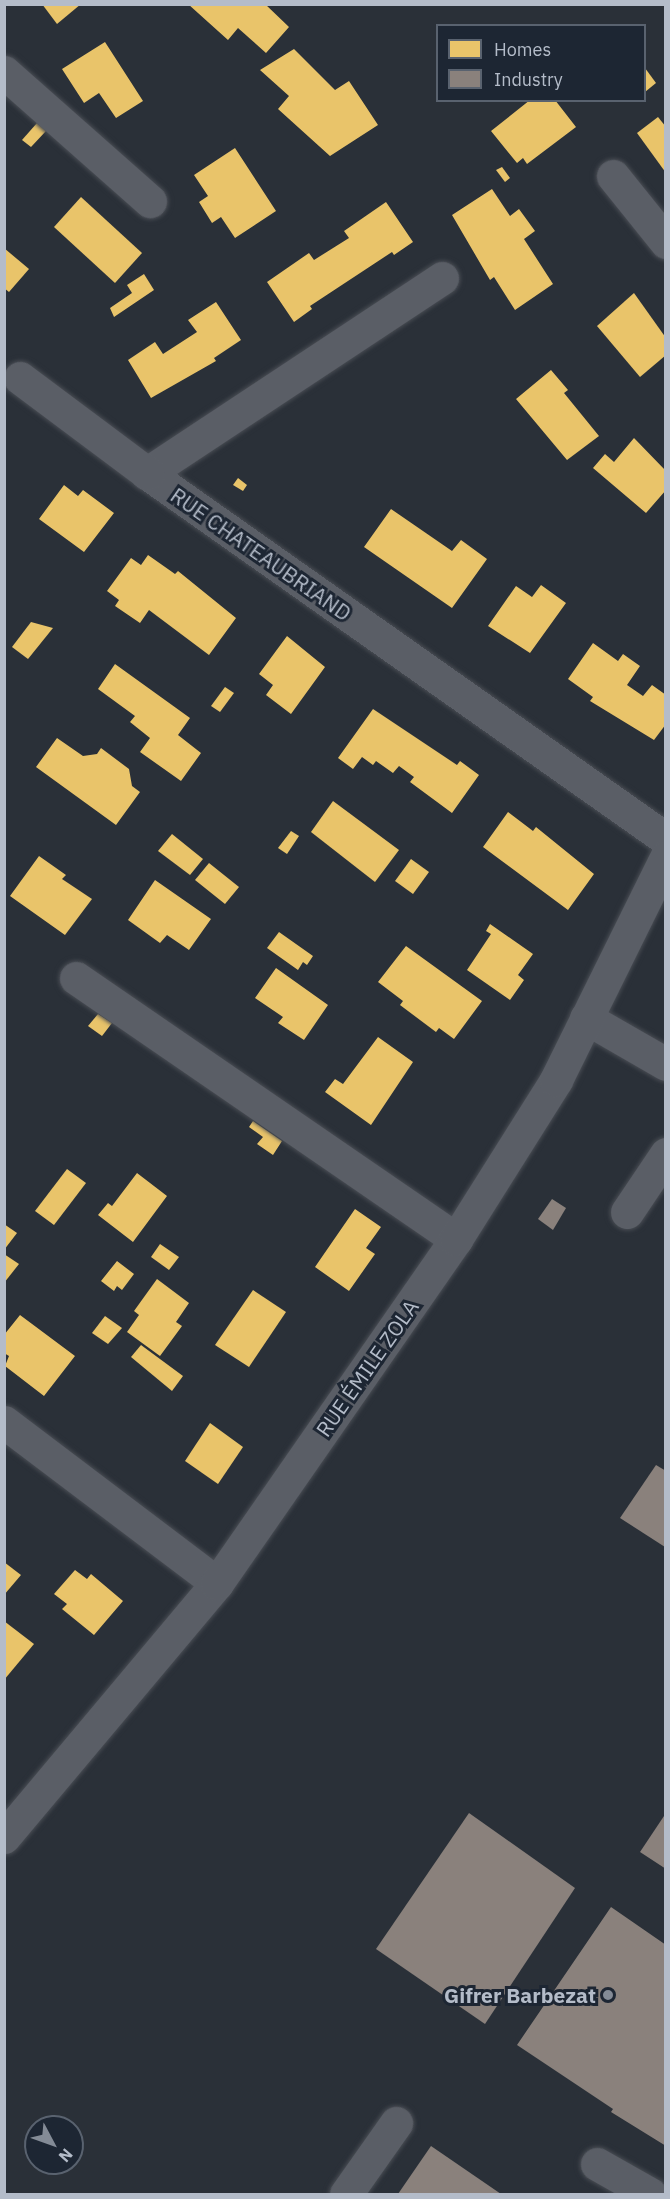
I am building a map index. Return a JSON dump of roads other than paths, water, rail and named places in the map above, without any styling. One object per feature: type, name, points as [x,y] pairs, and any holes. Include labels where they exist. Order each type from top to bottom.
[{"type":"street","points":[[4,72],[150,201]]},
{"type":"street","points":[[613,176],[666,242]]},
{"type":"street","name":"RUE CHATEAUBRIAND","points":[[442,278],[147,473],[666,839]]},
{"type":"street","points":[[20,378],[147,473]]},
{"type":"street","name":"RUE ÉMILE ZOLA","points":[[4,1837],[218,1583],[456,1239],[556,1080],[666,857]]},
{"type":"street","points":[[76,978],[456,1239]]},
{"type":"street","points":[[586,1018],[666,1064]]},
{"type":"street","points":[[627,1212],[666,1154]]},
{"type":"street","points":[[4,1422],[218,1583]]},
{"type":"street","points":[[346,2194],[396,2123]]},
{"type":"street","points":[[597,2164],[650,2194]]},
{"type":"place","name":"Gifrer Barbezat","points":[[608,1995]]}]
